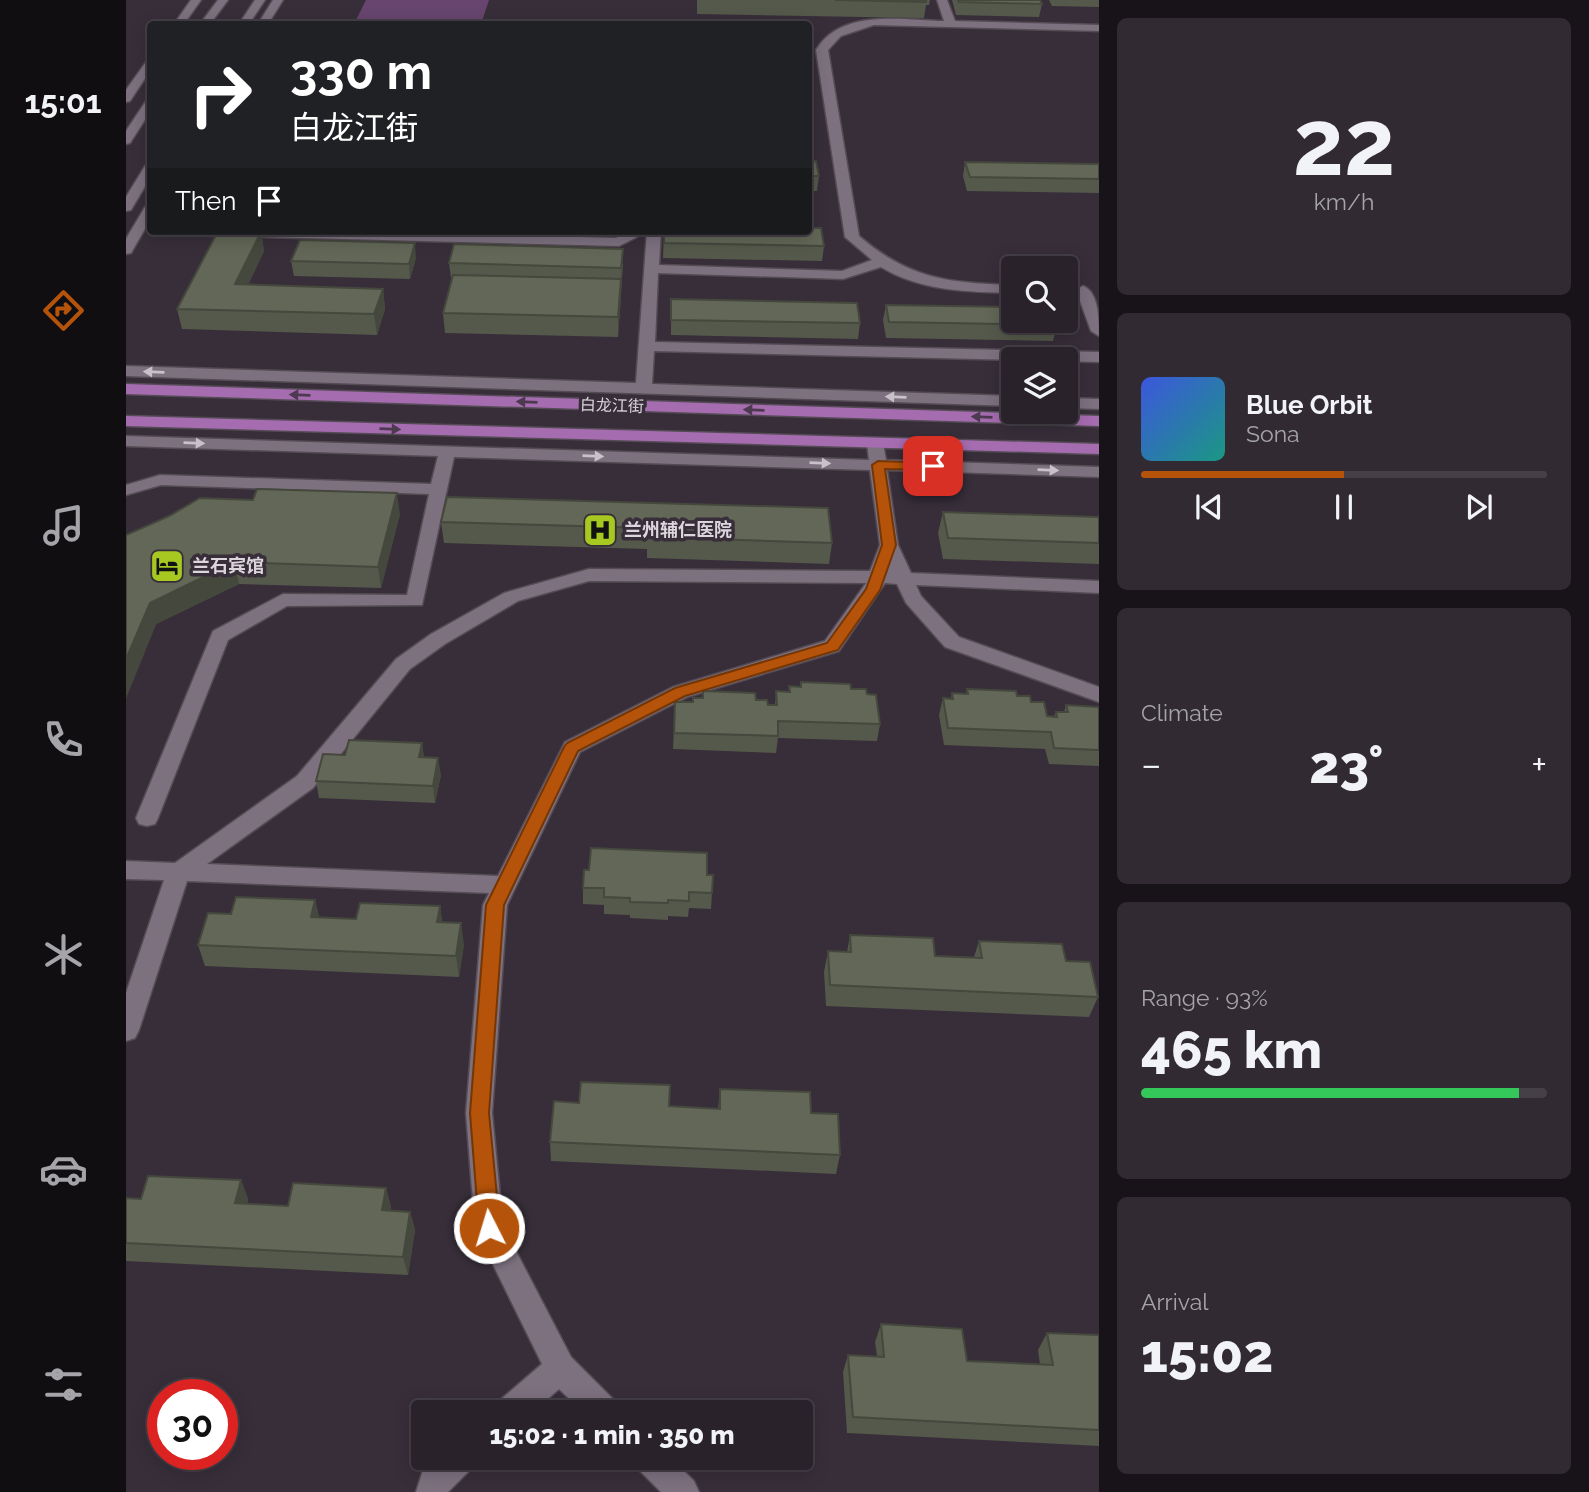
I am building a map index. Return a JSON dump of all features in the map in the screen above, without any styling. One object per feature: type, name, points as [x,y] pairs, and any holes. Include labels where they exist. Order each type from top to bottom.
[{"type":"main road","name":"白龙江街","points":[[126,389],[1099,421]]},
{"type":"main road","name":"白龙江街","points":[[126,421],[1099,449]]},
{"type":"street","points":[[181,21],[197,0]]},
{"type":"street","points":[[207,21],[223,0]]},
{"type":"street","points":[[246,21],[260,0]]},
{"type":"street","points":[[265,21],[278,0]]},
{"type":"street","points":[[942,0],[951,24]]},
{"type":"street","points":[[1001,289],[968,288],[926,282],[897,272],[852,237],[824,98],[822,50],[827,38],[848,28],[874,22],[1045,22],[1099,27]]},
{"type":"street","points":[[126,98],[147,68]]},
{"type":"street","points":[[126,140],[147,108]]},
{"type":"street","points":[[126,207],[147,174]]},
{"type":"street","points":[[126,250],[144,230]]},
{"type":"street","points":[[472,235],[553,236],[619,242],[630,235]]},
{"type":"street","points":[[644,388],[654,235]]},
{"type":"street","points":[[651,269],[843,275],[881,262]]},
{"type":"street","points":[[1091,290],[1099,331]]},
{"type":"street","points":[[646,346],[1099,357]]},
{"type":"street","name":"白龙江街","points":[[126,371],[1001,401]]},
{"type":"street","points":[[1078,403],[1099,404]]},
{"type":"street","points":[[509,453],[561,434]]},
{"type":"street","points":[[126,441],[1099,472]]},
{"type":"street","points":[[875,443],[889,545],[913,599],[952,642],[1099,695]]},
{"type":"street","points":[[147,818],[220,636],[283,600],[415,601],[447,451]]},
{"type":"street","points":[[126,490],[160,480],[439,489]]},
{"type":"street","points":[[592,1400],[560,1368],[489,1228],[480,1113],[495,905],[572,747],[680,692],[832,646],[873,590],[889,545]]},
{"type":"street","points":[[126,1030],[178,873],[305,782],[403,664],[438,639],[511,597],[590,575],[878,577],[1099,587]]},
{"type":"street","points":[[126,870],[504,886]]},
{"type":"street","points":[[524,1400],[560,1368]]},
{"type":"street","points":[[432,1492],[434,1481],[446,1470]]},
{"type":"street","points":[[661,1470],[683,1492]]},
{"type":"shaded area","points":[[366,0],[489,0],[482,21],[356,21]]},
{"type":"building","points":[[835,0],[926,0],[926,2]]},
{"type":"building","points":[[958,0],[1040,0],[1042,4],[959,2]]},
{"type":"building","points":[[812,161],[816,161],[819,176],[812,176]]},
{"type":"building","points":[[965,162],[1099,164],[1099,179],[970,177]]},
{"type":"building","points":[[812,228],[821,228],[824,246],[664,243],[664,235],[812,235]]},
{"type":"building","points":[[216,235],[260,235],[235,284],[383,289],[374,314],[177,309]]},
{"type":"building","points":[[300,240],[415,243],[409,264],[291,261]]},
{"type":"building","points":[[454,244],[623,249],[621,268],[449,263]]},
{"type":"building","points":[[453,275],[621,279],[618,317],[443,313]]},
{"type":"building","points":[[671,299],[857,303],[860,323],[671,320]]},
{"type":"building","points":[[886,305],[1001,307],[1001,324],[889,322]]},
{"type":"building","points":[[257,489],[397,493],[378,567],[234,562],[150,603],[126,659],[126,535],[169,516],[200,498],[253,500]]},
{"type":"building","points":[[447,497],[828,508],[832,543],[648,537],[648,528],[441,522]]},
{"type":"building","points":[[943,512],[1099,517],[1099,543],[948,538]]},
{"type":"building","points":[[801,682],[850,684],[851,689],[866,689],[867,694],[876,695],[880,724],[778,721],[778,736],[674,733],[675,702],[693,702],[693,698],[703,698],[703,691],[755,693],[756,700],[767,700],[768,705],[777,705],[776,691],[790,692],[789,686],[801,687]]},
{"type":"building","points":[[967,689],[1016,691],[1017,696],[1030,696],[1031,702],[1044,702],[1047,716],[1057,717],[1056,712],[1068,712],[1066,705],[1099,707],[1099,750],[1054,748],[1051,732],[948,728],[943,698],[953,699],[952,693],[968,694]]},
{"type":"building","points":[[349,740],[422,743],[419,757],[438,758],[433,786],[316,781],[323,754],[345,755]]},
{"type":"building","points":[[591,848],[707,853],[707,875],[713,875],[712,893],[689,892],[689,901],[668,900],[668,903],[630,902],[630,898],[604,897],[604,888],[583,888],[584,870],[589,870]]},
{"type":"building","points":[[236,897],[315,900],[311,917],[356,919],[360,903],[440,906],[437,922],[461,923],[456,956],[198,945],[208,913],[231,914]]},
{"type":"building","points":[[850,935],[933,938],[935,956],[982,958],[979,941],[1062,944],[1066,961],[1090,962],[1098,997],[830,985],[828,951],[851,952]]},
{"type":"building","points":[[581,1082],[670,1085],[669,1106],[720,1109],[720,1089],[810,1092],[811,1113],[838,1114],[840,1155],[550,1142],[554,1101],[579,1103]]},
{"type":"building","points":[[148,1176],[241,1180],[235,1203],[288,1206],[293,1183],[386,1188],[382,1210],[410,1212],[403,1257],[126,1243],[126,1198],[141,1199]]},
{"type":"building","points":[[881,1324],[962,1329],[967,1361],[1053,1365],[1047,1333],[1099,1335],[1099,1430],[853,1417],[848,1355],[884,1357]]},
{"type":"place","name":"兰州辅仁医院","points":[[600,530]]},
{"type":"place","name":"兰石宾馆","points":[[167,566]]},
{"type":"route","points":[[489,1228],[480,1113],[495,905],[572,747],[680,692],[832,646],[873,590],[889,545],[878,465],[933,466]]}]
